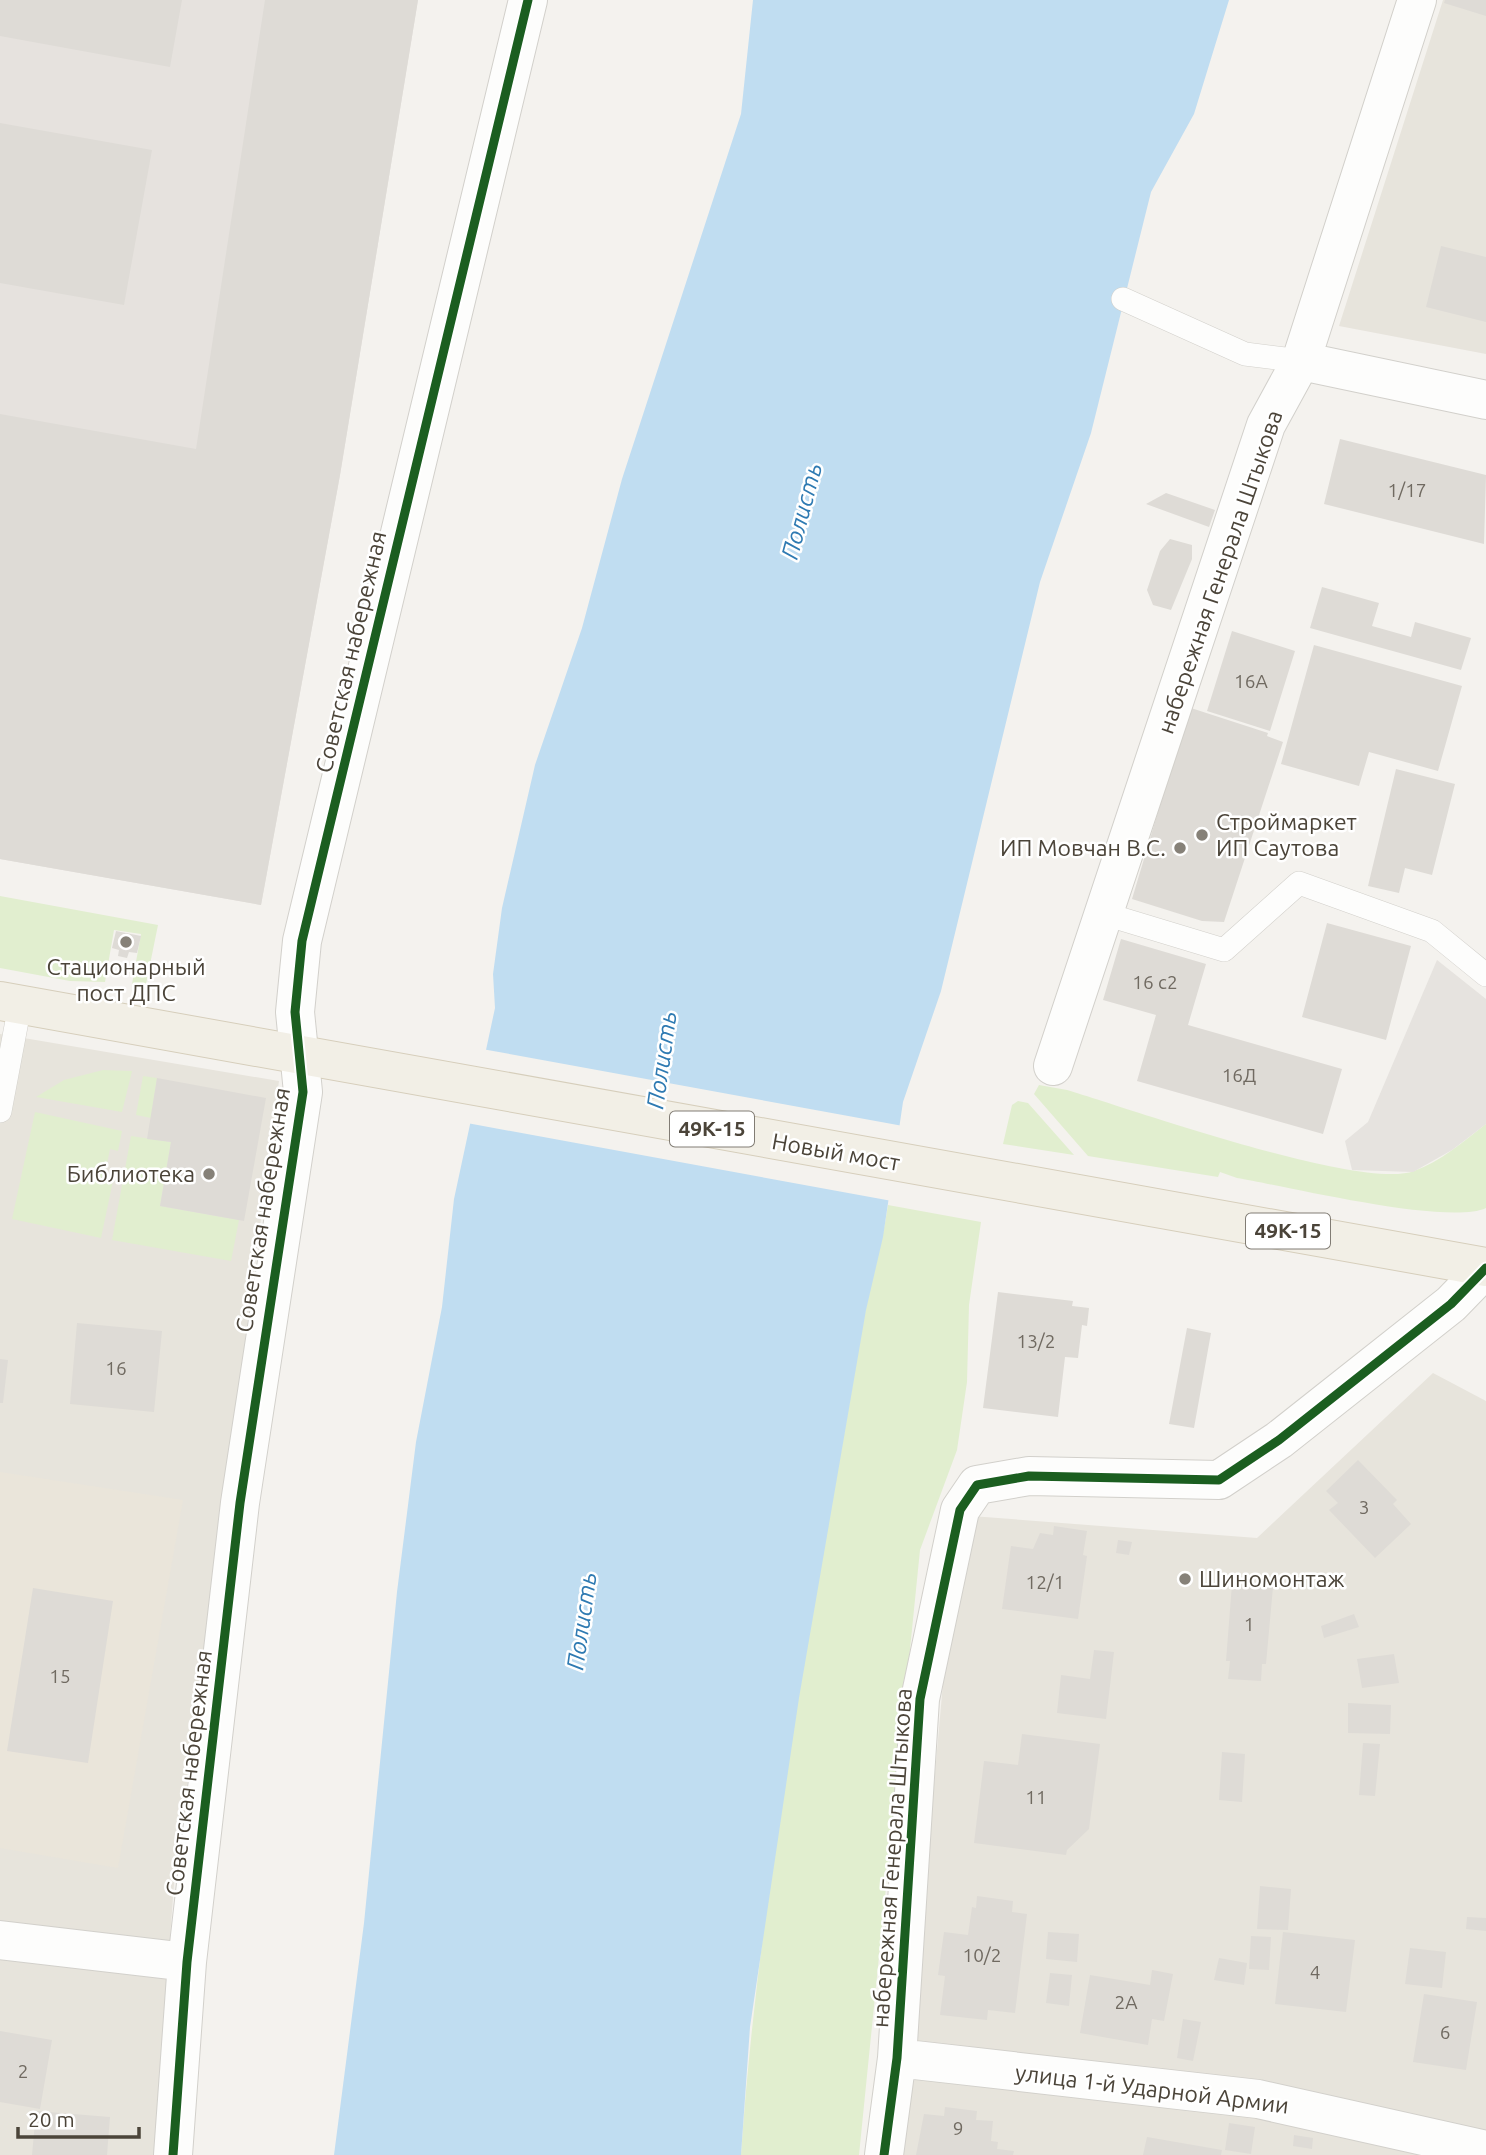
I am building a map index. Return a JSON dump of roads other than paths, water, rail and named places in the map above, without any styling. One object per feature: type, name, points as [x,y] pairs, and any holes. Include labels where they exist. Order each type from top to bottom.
[{"type":"main road","name":"49К-15","points":[[10,1003],[318,1059]]},
{"type":"main road","name":"Новый мост","points":[[318,1059],[1486,1267]]},
{"type":"street","name":"Советская набережная","points":[[173,2155],[187,1962],[240,1503],[303,1092],[318,1059],[295,1012],[302,941],[528,0]]},
{"type":"street","name":"набережная Генерала Штыкова","points":[[1053,1066],[1266,425],[1301,361],[1417,0]]},
{"type":"street","points":[[1301,361],[1486,400]]},
{"type":"street","name":"набережная Генерала Штыкова","points":[[884,2155],[897,2058],[920,1699],[960,1510],[977,1485],[1029,1476],[1219,1480],[1279,1440],[1440,1313],[1486,1267]]},
{"type":"street","points":[[0,1940],[187,1962]]},
{"type":"street","name":"улица 1-й Ударной Армии","points":[[897,2058],[1258,2099],[1486,2150]]},
{"type":"lane","points":[[1123,299],[1245,354],[1301,361]]},
{"type":"lane","points":[[1105,914],[1224,950],[1299,883],[1432,931],[1486,975]]},
{"type":"lane","points":[[0,1111],[10,1003]]},
{"type":"water","name":"Полисть","points":[[753,0],[1229,0],[1194,114],[1151,192],[1091,433],[1040,582],[941,991],[903,1102],[883,1237],[866,1310],[799,1698],[750,2027],[741,2155],[334,2155],[364,1923],[397,1592],[416,1442],[442,1307],[454,1199],[495,1008],[493,974],[502,908],[535,765],[582,628],[622,479],[741,114]]},
{"type":"place","name":"Строймаркет ИП Саутова","points":[[1202,835]]},
{"type":"place","name":"ИП Мовчан В.С.","points":[[1180,848]]},
{"type":"place","name":"Стационарный пост ДПС","points":[[126,942]]},
{"type":"place","name":"Библиотека","points":[[209,1174]]},
{"type":"place","name":"Шиномонтаж","points":[[1185,1579]]}]
